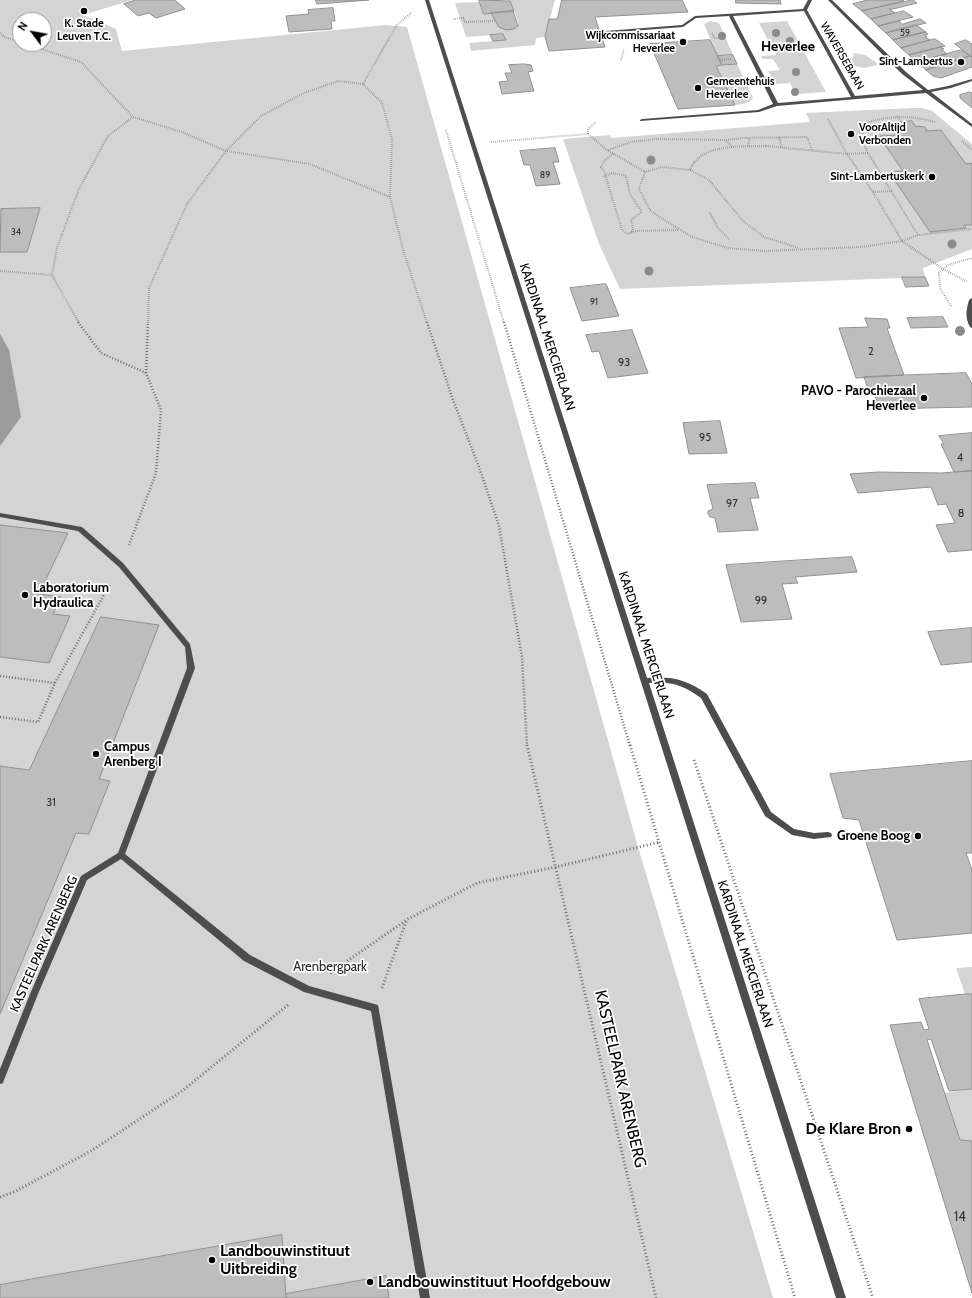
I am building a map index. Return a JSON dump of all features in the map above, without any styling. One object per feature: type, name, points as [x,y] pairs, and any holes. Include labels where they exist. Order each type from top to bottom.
[{"type":"street","name":"KARDINAAL MERCIERLAAN","points":[[427,0],[840,1298]]},
{"type":"street","points":[[605,32],[683,26],[694,17],[804,10],[810,0]]},
{"type":"street","name":"WAVERSEBAAN","points":[[830,0],[904,73],[972,126]]},
{"type":"street","name":"WAVERSEBAAN","points":[[804,10],[854,98],[928,91]]},
{"type":"street","points":[[730,15],[776,105]]},
{"type":"street","points":[[928,91],[949,87],[972,80]]},
{"type":"street","points":[[642,120],[758,111],[776,105],[854,98]]},
{"type":"street","points":[[971,324],[969,309],[972,300]]},
{"type":"street","points":[[0,515],[80,529],[121,565],[188,646],[191,668],[121,855],[247,958],[308,989],[375,1008],[425,1298]]},
{"type":"street","points":[[644,681],[667,679],[689,684],[704,696],[768,814],[792,832],[814,836],[828,835]]},
{"type":"street","name":"KASTEELPARK ARENBERG","points":[[0,1080],[34,994],[84,878],[121,855]]},
{"type":"path","points":[[0,717],[38,722],[55,683],[121,565],[156,473],[161,410],[146,373],[149,288],[187,204],[226,151],[261,116],[304,93],[338,81],[363,84],[396,26],[411,13]]},
{"type":"path","points":[[461,18],[470,23],[495,21]]},
{"type":"path","points":[[683,26],[710,28],[714,38],[723,38],[728,52],[748,51]]},
{"type":"path","points":[[0,33],[4,37],[12,40]]},
{"type":"path","points":[[0,38],[4,37]]},
{"type":"path","points":[[621,60],[626,44]]},
{"type":"path","points":[[50,52],[81,62],[132,117],[182,132],[226,151],[310,164],[390,197]]},
{"type":"path","points":[[720,60],[738,59]]},
{"type":"path","name":"KASTEELPARK ARENBERG","points":[[363,84],[382,103],[392,139],[390,197],[404,253],[498,526],[522,657],[527,746],[656,1298]]},
{"type":"path","points":[[818,101],[847,154],[873,192],[903,242],[943,269],[972,284]]},
{"type":"path","points":[[897,115],[902,122]]},
{"type":"path","points":[[918,235],[868,153],[859,133],[863,124],[878,118],[897,115],[918,117],[940,125]]},
{"type":"path","points":[[132,117],[108,136],[80,189],[56,248],[52,275],[74,317],[101,353],[146,373]]},
{"type":"path","points":[[588,134],[588,129],[596,122]]},
{"type":"path","points":[[473,144],[588,134],[607,150],[645,172],[662,167],[690,170],[709,180],[743,220],[764,237],[801,249]]},
{"type":"path","points":[[779,137],[782,148]]},
{"type":"path","points":[[607,150],[631,142],[657,139],[725,140],[807,137],[812,150]]},
{"type":"path","points":[[748,146],[750,138]]},
{"type":"path","points":[[725,140],[733,147]]},
{"type":"path","points":[[961,141],[972,150]]},
{"type":"path","points":[[451,145],[795,1298]]},
{"type":"path","points":[[690,170],[694,162],[705,154],[733,147],[748,146],[782,148],[847,154],[868,153]]},
{"type":"path","points":[[613,154],[604,161],[601,167],[604,171],[604,176],[622,230],[627,234],[636,231],[679,230]]},
{"type":"path","points":[[645,172],[639,189],[651,211],[679,230],[702,242],[724,249],[766,252],[864,246],[903,242],[918,235],[972,229]]},
{"type":"path","points":[[604,176],[613,173],[626,176],[630,194],[642,212],[631,220],[633,229],[631,233]]},
{"type":"path","points":[[873,192],[892,191]]},
{"type":"path","points":[[710,213],[713,221],[721,233],[730,240]]},
{"type":"path","points":[[971,324],[949,305],[939,286],[939,273],[943,269],[972,258]]},
{"type":"path","points":[[0,271],[52,275]]},
{"type":"path","points":[[0,676],[55,683]]},
{"type":"path","points":[[0,1197],[14,1192],[91,1152],[182,1091],[308,989],[408,919],[477,883],[556,868],[660,842]]},
{"type":"path","points":[[375,1008],[408,919]]},
{"type":"green space","name":"Arenbergpark","points":[[0,0],[132,0],[83,15],[116,29],[122,51],[386,25],[407,27],[638,847],[773,1298],[0,1298]]},
{"type":"green space","points":[[507,0],[555,0],[545,37],[536,38],[535,45],[471,51],[469,43],[505,40],[503,34],[466,37],[455,3],[480,2],[491,13],[499,27],[509,29],[518,25],[518,22],[510,1]]},
{"type":"green space","points":[[710,21],[719,23],[733,55],[717,56],[704,24]]},
{"type":"green space","points":[[787,21],[826,92],[796,94],[790,83],[775,84],[768,71],[780,70],[773,59],[762,59],[761,56],[776,55],[759,23]]},
{"type":"green space","points":[[854,53],[865,55],[877,63],[877,65],[864,68],[855,66],[852,59]]},
{"type":"green space","points":[[737,64],[753,98],[747,103],[735,105],[716,66]]},
{"type":"green space","points":[[922,108],[932,111],[972,144],[972,249],[923,268],[925,277],[620,289],[599,244],[563,139],[610,135],[611,138],[810,122],[806,113]]},
{"type":"green space","points":[[972,967],[972,994],[965,994],[956,968]]},
{"type":"green space","points":[[972,1089],[972,1141],[960,1140],[944,1093]]},
{"type":"shaded area","points":[[0,334],[9,350],[21,417],[0,446]]},
{"type":"building","points":[[136,0],[175,0],[185,9],[156,18],[149,13],[138,16],[124,4]]},
{"type":"building","points":[[316,0],[369,0],[317,4]]},
{"type":"building","points":[[479,0],[510,1],[514,11],[484,14]]},
{"type":"building","points":[[562,0],[682,0],[688,12],[595,17],[605,47],[549,51],[545,37],[549,19],[557,19]]},
{"type":"building","points":[[736,0],[780,0],[781,4],[736,3]]},
{"type":"building","points":[[868,0],[904,1],[862,11],[853,4]]},
{"type":"building","points":[[913,0],[917,3],[889,9],[895,13],[871,19],[862,11]]},
{"type":"building","points":[[333,8],[335,21],[331,21],[332,29],[289,32],[286,16],[309,14],[308,10]]},
{"type":"building","points":[[513,11],[518,26],[514,29],[506,30],[499,27],[491,13]]},
{"type":"building","points":[[904,11],[913,17],[878,26],[871,19]]},
{"type":"building","points":[[920,19],[926,23],[886,33],[878,26],[899,21],[902,24]]},
{"type":"building","points":[[916,25],[926,32],[893,40],[886,33]]},
{"type":"building","points":[[925,32],[928,34],[925,35],[927,37],[925,37],[930,40],[901,48],[893,40]]},
{"type":"building","points":[[503,34],[506,40],[493,41],[490,35]]},
{"type":"building","points":[[935,39],[945,46],[909,55],[901,48]]},
{"type":"building","name":"Gemeentehuis Heverlee","points":[[710,40],[722,65],[716,66],[735,105],[678,109],[650,44]]},
{"type":"building","points":[[966,40],[972,44],[972,57],[955,44]]},
{"type":"building","points":[[941,47],[944,49],[941,49],[947,54],[917,62],[909,55]]},
{"type":"building","points":[[961,50],[970,56],[926,70],[917,62]]},
{"type":"building","points":[[733,55],[737,64],[722,65],[717,56]]},
{"type":"building","name":"Sint-Lambertus","points":[[970,56],[972,57],[972,67],[941,78],[933,76],[926,70]]},
{"type":"building","points":[[509,65],[531,65],[533,71],[528,72],[534,91],[502,94],[499,82],[508,81],[505,73],[512,73]]},
{"type":"building","points":[[970,92],[972,93],[972,108],[960,98],[960,95]]},
{"type":"building","name":"Sint-Lambertuskerk","points":[[912,121],[915,126],[925,127],[927,130],[925,131],[941,130],[966,164],[972,163],[972,225],[964,225],[966,228],[930,232],[889,172],[903,171],[879,136],[897,135],[890,130],[897,128],[893,123]]},
{"type":"building","points":[[555,148],[559,162],[553,162],[560,184],[536,186],[530,165],[524,165],[520,151]]},
{"type":"building","points":[[40,208],[27,252],[0,252],[1,209]]},
{"type":"building","points":[[902,277],[925,277],[929,286],[906,287]]},
{"type":"building","points":[[606,284],[619,316],[582,321],[570,288]]},
{"type":"building","points":[[943,317],[948,327],[911,328],[907,318]]},
{"type":"building","points":[[865,318],[887,319],[890,328],[887,328],[904,375],[856,378],[839,328],[868,327]]},
{"type":"building","points":[[632,330],[648,373],[608,378],[599,351],[592,352],[586,335]]},
{"type":"building","name":"PAVO - Parochiezaal Heverlee","points":[[966,373],[972,384],[972,407],[879,409],[873,389],[868,389],[864,377]]},
{"type":"building","points":[[720,421],[727,453],[689,454],[683,423]]},
{"type":"building","points":[[972,433],[972,471],[954,472],[941,444],[944,444],[939,436]]},
{"type":"building","points":[[972,471],[972,550],[948,552],[936,525],[955,523],[946,504],[938,505],[931,487],[858,493],[850,474],[878,472],[941,473]]},
{"type":"building","points":[[755,483],[759,498],[750,498],[758,530],[718,532],[715,518],[710,517],[708,514],[708,511],[713,509],[707,485]]},
{"type":"building","name":"Laboratorium Hydraulica","points":[[0,525],[68,533],[39,594],[61,597],[53,614],[70,616],[49,663],[0,657]]},
{"type":"building","points":[[852,557],[857,572],[795,577],[798,583],[782,584],[792,619],[741,622],[726,565]]},
{"type":"building","points":[[101,617],[159,625],[99,779],[110,781],[89,834],[76,833],[0,1014],[0,766],[29,770]]},
{"type":"building","points":[[972,628],[972,662],[941,665],[928,632]]},
{"type":"building","name":"Groene Boog","points":[[972,761],[972,853],[966,853],[972,870],[972,933],[897,940],[859,820],[843,818],[830,774]]},
{"type":"building","points":[[972,994],[972,1089],[949,1091],[931,1039],[927,1040],[960,1140],[972,1141],[972,1293],[890,1025],[921,1022],[924,1030],[929,1029],[919,999]]},
{"type":"building","name":"Landbouwinstituut Uitbreiding","points":[[282,1235],[286,1298],[0,1298],[0,1285]]},
{"type":"building","name":"Landbouwinstituut Hoofdgebouw","points":[[386,1276],[389,1298],[286,1298],[286,1294]]},
{"type":"place","name":"K. Stade Leuven T.C.","points":[[84,11]]},
{"type":"place","name":"Wijkcommissariaat Heverlee","points":[[683,42]]},
{"type":"place","name":"Sint-Lambertus","points":[[961,62]]},
{"type":"place","name":"Gemeentehuis Heverlee","points":[[698,88]]},
{"type":"place","name":"VoorAltijd Verbonden","points":[[851,134]]},
{"type":"place","name":"Sint-Lambertuskerk","points":[[932,177]]},
{"type":"place","name":"PAVO - Parochiezaal Heverlee","points":[[924,398]]},
{"type":"place","name":"Laboratorium Hydraulica","points":[[25,595]]},
{"type":"place","name":"Campus Arenberg I","points":[[96,754]]},
{"type":"place","name":"Groene Boog","points":[[918,836]]},
{"type":"place","name":"De Klare Bron","points":[[909,1129]]},
{"type":"place","name":"Landbouwinstituut Uitbreiding","points":[[212,1260]]},
{"type":"place","name":"Landbouwinstituut Hoofdgebouw","points":[[370,1282]]},
{"type":"district","name":"Heverlee","points":[[788,47]]}]
